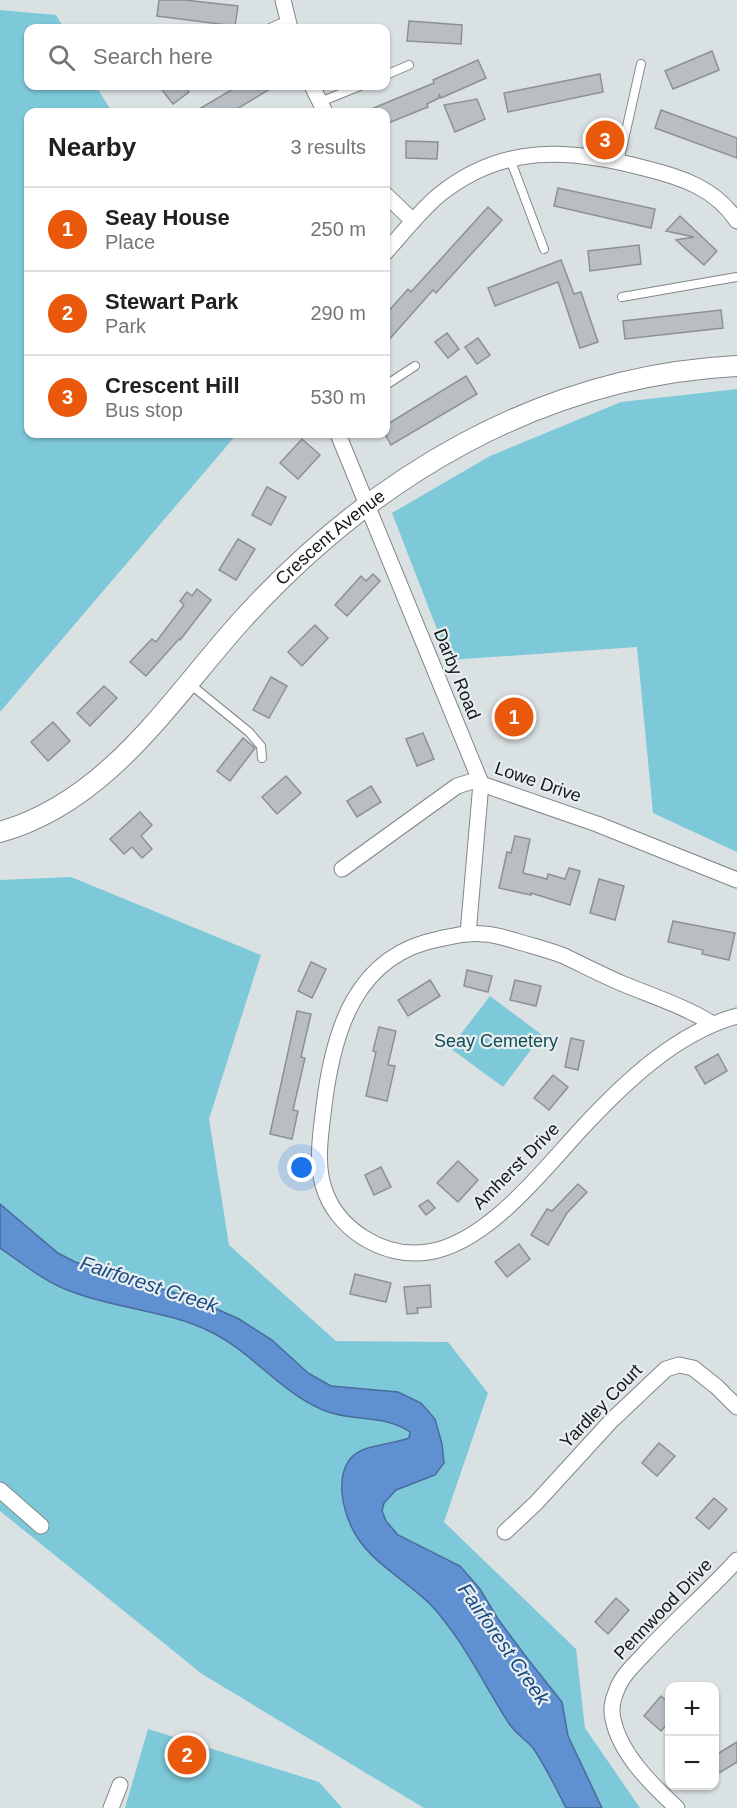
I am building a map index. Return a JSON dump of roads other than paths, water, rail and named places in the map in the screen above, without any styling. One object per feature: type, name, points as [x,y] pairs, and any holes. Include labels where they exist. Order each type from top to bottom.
[{"type":"street","points":[[283,0],[289,24]]},
{"type":"street","points":[[314,90],[322,107]]},
{"type":"street","points":[[390,247],[438,196],[464,178],[489,165],[542,153],[570,154],[661,172],[703,188],[724,204],[737,221]]},
{"type":"street","points":[[390,199],[413,221]]},
{"type":"street","name":"Crescent Avenue","points":[[0,832],[41,817],[91,785],[141,739],[273,587],[367,505],[438,457],[514,418],[558,400],[604,386],[651,375],[698,368],[737,366]]},
{"type":"street","name":"Darby Road","points":[[340,438],[481,783],[468,934]]},
{"type":"street","name":"Lowe Drive","points":[[342,869],[457,786],[472,781],[597,824],[737,880]]},
{"type":"street","name":"Amherst Drive","points":[[713,1024],[694,1013],[620,983],[562,955],[495,935],[455,935],[416,945],[398,953],[369,976],[358,992],[345,1017],[335,1045],[323,1113],[320,1163],[323,1184],[331,1203],[348,1225],[382,1247],[406,1253],[428,1252],[457,1243],[514,1201],[584,1126],[632,1079],[687,1038],[713,1024],[737,1016]]},
{"type":"street","name":"Yardley Court","points":[[505,1532],[536,1503],[611,1421],[666,1369],[679,1365],[693,1368],[737,1407]]},
{"type":"street","points":[[0,1491],[42,1526]]},
{"type":"street","name":"Pennwood Drive","points":[[677,1808],[657,1788],[626,1749],[616,1730],[612,1704],[616,1692],[632,1667],[737,1560]]},
{"type":"street","points":[[111,1808],[120,1785]]},
{"type":"lane","points":[[619,162],[641,64]]},
{"type":"lane","points":[[390,73],[409,65]]},
{"type":"lane","points":[[322,107],[353,90]]},
{"type":"lane","points":[[510,159],[544,249]]},
{"type":"lane","points":[[621,297],[737,277]]},
{"type":"lane","points":[[390,382],[415,366]]},
{"type":"lane","points":[[189,684],[249,732],[261,746],[262,758]]},
{"type":"water","name":"Fairforest Creek","points":[[0,1204],[58,1253],[75,1262],[192,1298],[239,1319],[272,1340],[308,1373],[331,1386],[398,1392],[421,1403],[435,1419],[442,1444],[444,1463],[435,1475],[396,1490],[384,1503],[382,1511],[386,1521],[398,1535],[460,1566],[480,1589],[498,1619],[562,1702],[568,1736],[602,1808],[566,1808],[538,1755],[510,1726],[442,1617],[421,1596],[373,1556],[364,1547],[352,1528],[345,1509],[342,1487],[345,1468],[350,1459],[362,1450],[409,1438],[410,1432],[400,1426],[379,1420],[344,1416],[323,1410],[293,1393],[240,1350],[211,1332],[177,1319],[87,1297],[52,1283],[0,1248]]},
{"type":"place","name":"Crescent Hill","points":[[605,140]]},
{"type":"place","name":"Seay House","points":[[514,717]]},
{"type":"place","name":"Stewart Park","points":[[187,1755]]},
{"type":"park label","name":"Seay Cemetery","points":[[496,1041]]}]
